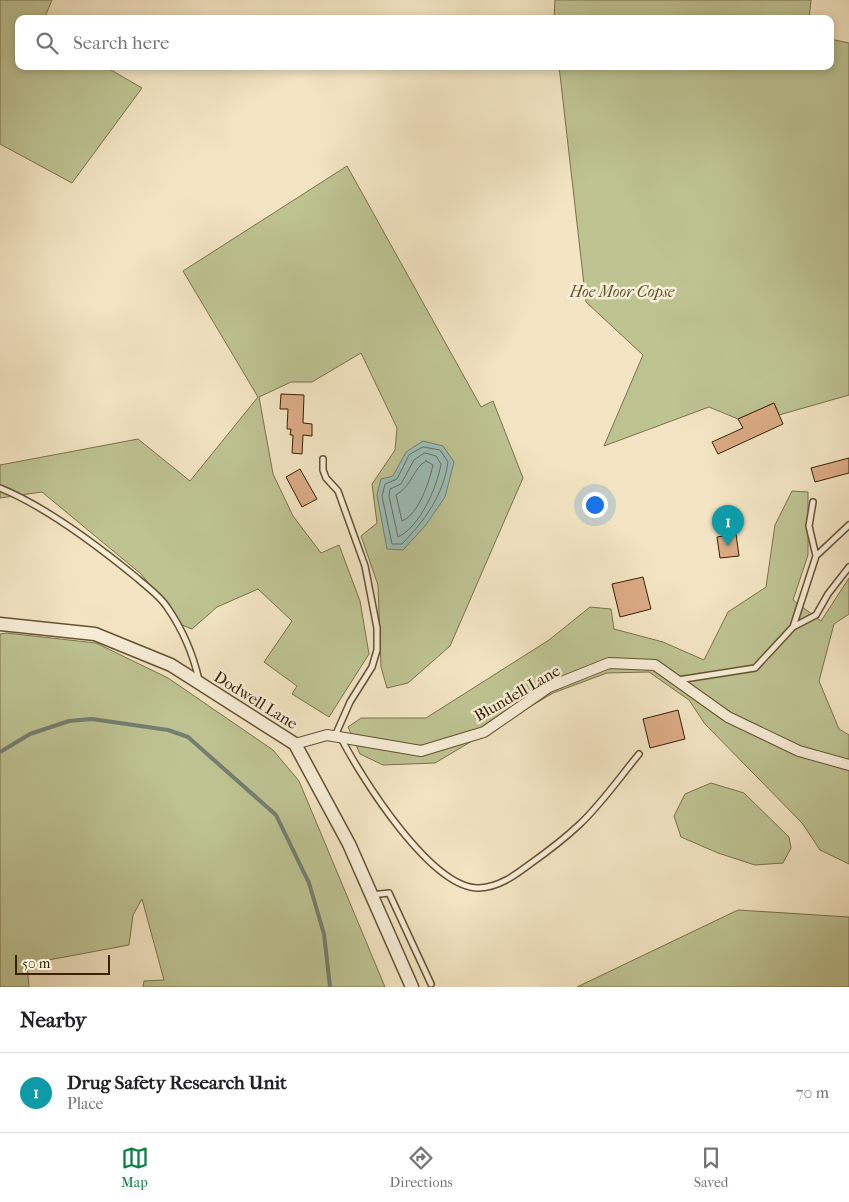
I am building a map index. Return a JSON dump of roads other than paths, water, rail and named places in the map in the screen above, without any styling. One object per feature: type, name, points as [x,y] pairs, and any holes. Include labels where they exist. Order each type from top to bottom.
[{"type":"street","name":"Dodwell Lane","points":[[0,624],[95,634],[171,665],[296,744],[349,844],[412,987]]},
{"type":"street","name":"Blundell Lane","points":[[296,744],[327,735],[421,751],[484,732],[550,687],[610,663],[655,665],[728,717],[799,751],[849,765]]},
{"type":"lane","points":[[324,459],[323,470],[326,478],[338,491],[365,566],[377,628],[377,650],[372,667],[350,702],[338,737],[372,790],[414,845],[449,878],[476,888],[499,884],[552,848],[582,823],[639,754]]},
{"type":"lane","points":[[0,488],[24,500],[79,534],[150,589],[166,605],[186,641],[193,656],[199,683]]},
{"type":"lane","points":[[813,502],[810,526],[816,556]]},
{"type":"lane","points":[[793,627],[816,556],[849,525]]},
{"type":"lane","points":[[677,680],[755,668],[793,627],[816,615],[828,594],[849,567]]},
{"type":"lane","points":[[371,895],[390,893],[431,984]]},
{"type":"water","points":[[423,441],[443,446],[454,462],[445,497],[425,526],[403,550],[387,549],[377,495],[381,479],[393,476],[406,452]]},
{"type":"waterway","points":[[0,752],[30,734],[69,721],[92,719],[168,730],[188,737],[276,815],[309,883],[324,934],[330,987]]},
{"type":"place","name":"Drug Safety Research Unit","points":[[728,546]]},
{"type":"park label","name":"Hoe Moor Copse","points":[[622,291]]}]
